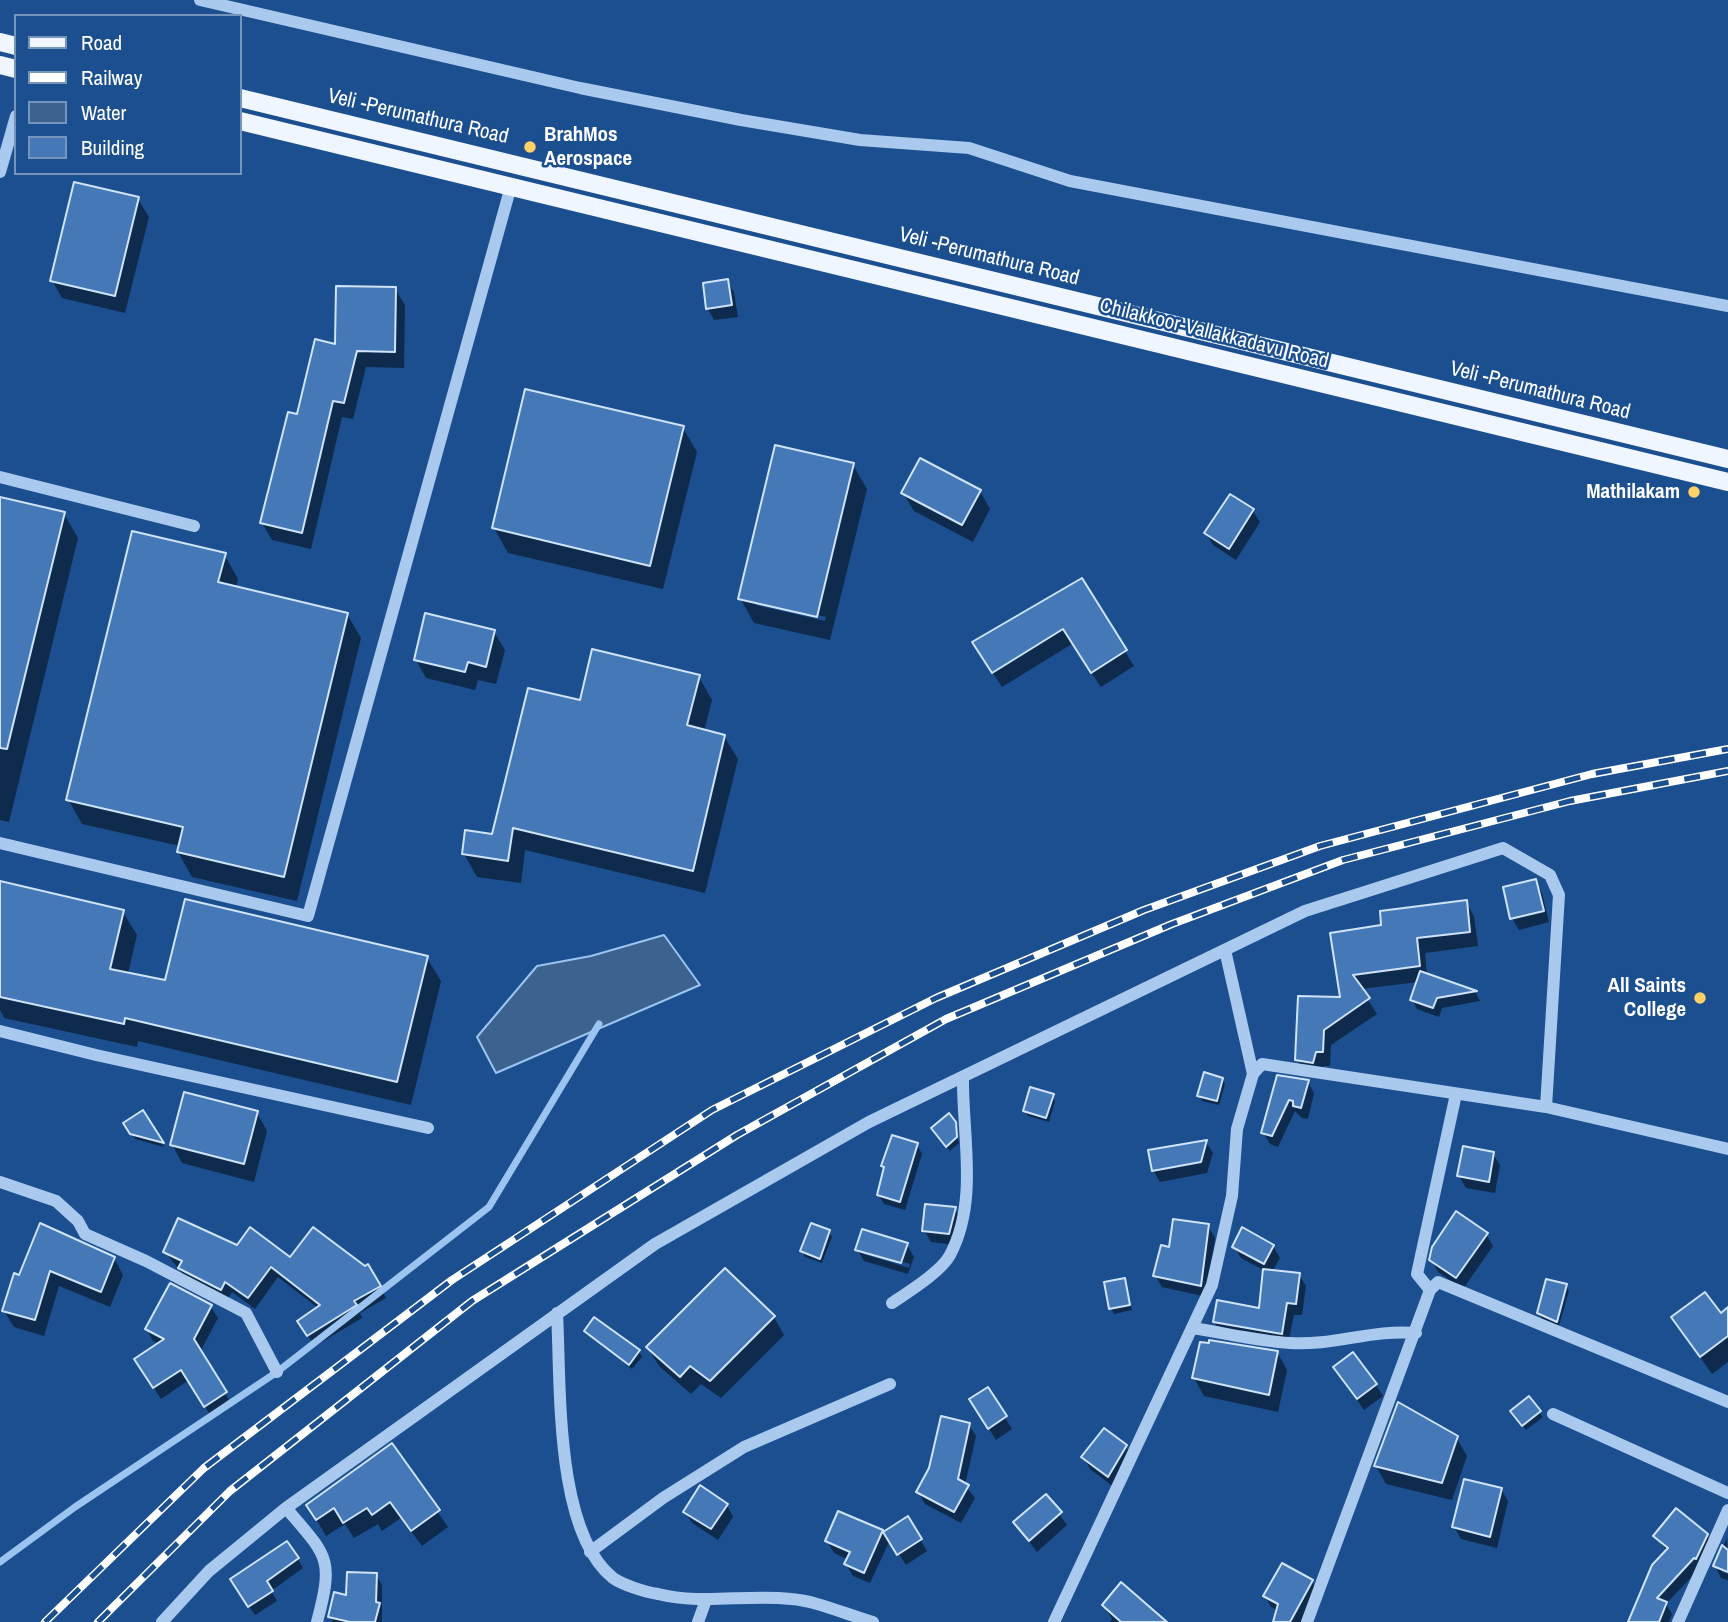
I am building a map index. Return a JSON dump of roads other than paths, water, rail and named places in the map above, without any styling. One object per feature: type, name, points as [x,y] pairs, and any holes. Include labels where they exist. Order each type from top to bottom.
[{"type":"main road","name":"Veli -Perumathura Road","points":[[242,98],[1728,459]]},
{"type":"main road","name":"Chilakkoor-Vallakkadavu Road","points":[[242,121],[1728,482]]},
{"type":"street","points":[[200,0],[650,103],[860,140],[969,148],[1070,181],[1728,306]]},
{"type":"street","points":[[0,172],[14,123]]},
{"type":"street","points":[[0,843],[308,916],[511,186]]},
{"type":"street","points":[[0,477],[194,526]]},
{"type":"street","points":[[163,1622],[209,1570],[286,1508],[654,1244],[869,1122],[1305,911],[1503,848],[1550,875],[1559,895],[1546,1107]]},
{"type":"street","points":[[1225,950],[1253,1074]]},
{"type":"street","points":[[0,1031],[96,1055],[428,1128]]},
{"type":"street","points":[[1054,1622],[1212,1285],[1232,1196],[1237,1129],[1253,1074],[1262,1065],[1277,1065],[1333,1076],[1546,1107],[1728,1149]]},
{"type":"street","points":[[892,1303],[915,1288],[950,1256],[962,1214],[969,1145],[962,1108],[963,1077]]},
{"type":"street","points":[[1430,1290],[1416,1274],[1456,1094]]},
{"type":"street","points":[[0,1182],[56,1201],[78,1221],[85,1234],[146,1261],[246,1313],[277,1372]]},
{"type":"street","points":[[1307,1622],[1430,1290],[1438,1282],[1448,1283],[1728,1402]]},
{"type":"street","points":[[557,1313],[565,1457],[575,1519],[590,1552],[614,1579],[658,1594],[706,1600],[792,1599],[873,1622]]},
{"type":"street","points":[[1193,1328],[1290,1343],[1352,1338],[1387,1330],[1416,1333]]},
{"type":"street","points":[[590,1552],[663,1498],[744,1447],[890,1384]]},
{"type":"street","points":[[1553,1413],[1728,1493]]},
{"type":"street","points":[[286,1508],[319,1547],[328,1564],[328,1582],[317,1622]]},
{"type":"street","points":[[1678,1622],[1728,1510]]},
{"type":"street","points":[[698,1622],[706,1600]]},
{"type":"water","points":[[664,935],[700,985],[496,1073],[477,1037],[537,966],[591,956]]},
{"type":"waterway","points":[[0,1562],[75,1507],[277,1372],[489,1207],[599,1024]]},
{"type":"railway","points":[[45,1622],[204,1468],[452,1280],[712,1110],[936,998],[1144,910],[1320,846],[1592,774],[1728,749]]},
{"type":"railway","points":[[98,1622],[230,1491],[472,1301],[737,1135],[946,1019],[1172,924],[1343,860],[1570,801],[1728,771]]},
{"type":"place","name":"BrahMos Aerospace","points":[[530,147]]},
{"type":"place","name":"Mathilakam","points":[[1694,492]]},
{"type":"place","name":"All Saints College","points":[[1700,998]]}]
